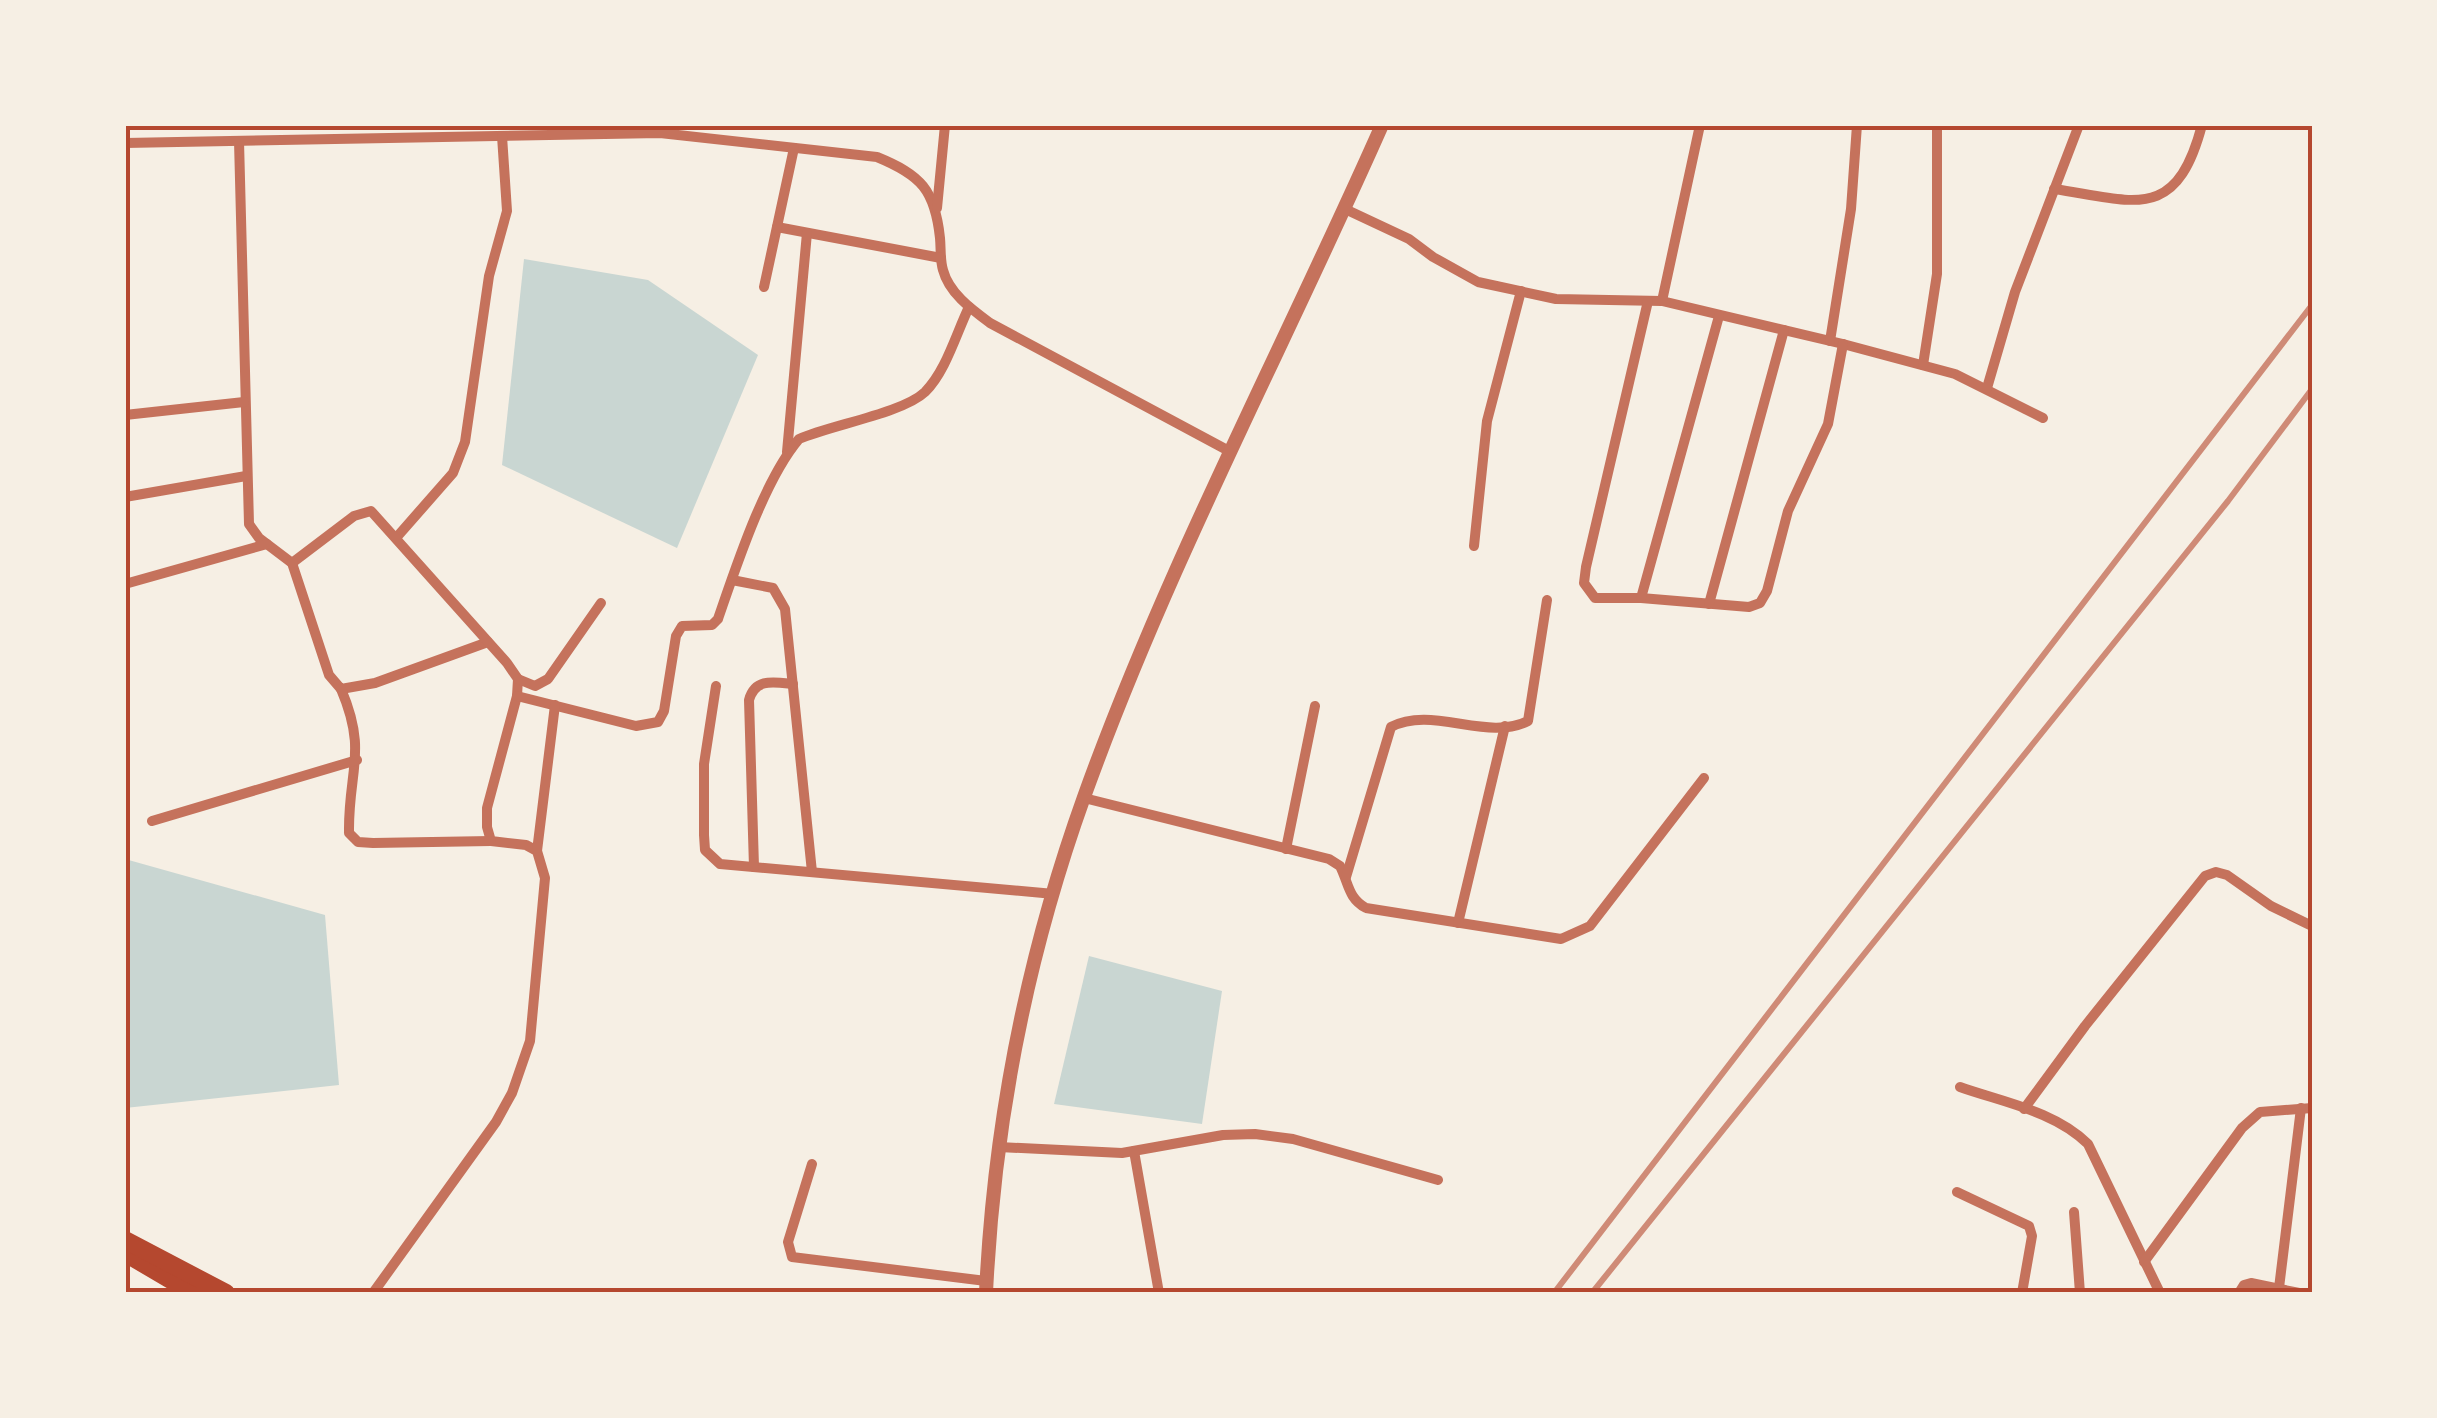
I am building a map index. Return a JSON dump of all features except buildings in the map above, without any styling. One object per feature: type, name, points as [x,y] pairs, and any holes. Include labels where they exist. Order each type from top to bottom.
[{"type":"main road","points":[[125,1240],[226,1293]]},
{"type":"main road","points":[[125,1253],[193,1293]]},
{"type":"street","points":[[315,125],[316,140]]},
{"type":"street","points":[[944,125],[937,209],[943,272],[954,292],[990,323],[1229,452]]},
{"type":"street","points":[[812,1164],[788,1242],[792,1257],[986,1287],[998,1147],[1021,1018],[1084,798],[1151,629],[1229,452],[1382,125]]},
{"type":"street","points":[[1662,301],[1700,125]]},
{"type":"street","points":[[1830,341],[1851,209],[1857,125]]},
{"type":"street","points":[[1923,365],[1937,274],[1937,125]]},
{"type":"street","points":[[1987,388],[2015,292],[2080,125]]},
{"type":"street","points":[[2054,189],[2132,200],[2161,197],[2174,188],[2192,156],[2202,125]]},
{"type":"street","points":[[125,143],[660,129],[877,157],[904,168],[926,188],[937,209]]},
{"type":"street","points":[[396,538],[453,472],[465,442],[489,276],[507,211],[502,136]]},
{"type":"street","points":[[239,141],[249,524],[292,563],[329,675],[341,689],[353,718],[357,760],[349,832],[358,842],[491,842],[537,851]]},
{"type":"street","points":[[764,287],[794,148]]},
{"type":"street","points":[[1345,209],[1409,238],[1433,257],[1478,282],[1556,299],[1662,301],[1844,344],[1955,374],[2042,418]]},
{"type":"street","points":[[777,227],[942,258]]},
{"type":"street","points":[[787,453],[807,233]]},
{"type":"street","points":[[1474,546],[1488,421],[1521,291]]},
{"type":"street","points":[[1648,301],[1584,584],[1595,598],[1749,607],[1760,603],[1767,592],[1788,511],[1828,424],[1844,344]]},
{"type":"street","points":[[517,696],[636,726],[658,722],[664,710],[676,636],[682,626],[712,625],[718,619],[787,453],[799,439],[907,403],[924,392],[936,377],[969,308]]},
{"type":"street","points":[[1641,598],[1718,316]]},
{"type":"street","points":[[1710,604],[1784,330]]},
{"type":"street","points":[[125,415],[244,402]]},
{"type":"street","points":[[125,498],[246,476]]},
{"type":"street","points":[[292,563],[363,511],[371,511],[518,679],[534,686],[548,680],[601,603]]},
{"type":"street","points":[[125,584],[267,544]]},
{"type":"street","points":[[732,580],[774,588],[781,596],[812,872]]},
{"type":"street","points":[[1346,878],[1391,727],[1399,722],[1505,726],[1528,721],[1547,600]]},
{"type":"street","points":[[341,689],[375,684],[488,642]]},
{"type":"street","points":[[491,842],[486,827],[487,808],[518,679]]},
{"type":"street","points":[[754,866],[749,700],[752,690],[761,683],[793,684]]},
{"type":"street","points":[[716,686],[704,764],[706,850],[720,864],[1054,894]]},
{"type":"street","points":[[373,1293],[496,1122],[522,1067],[534,1014],[545,878],[537,851],[555,706]]},
{"type":"street","points":[[1286,849],[1315,706]]},
{"type":"street","points":[[1458,922],[1505,726]]},
{"type":"street","points":[[152,821],[357,760]]},
{"type":"street","points":[[1084,798],[1328,860],[1340,866],[1355,902],[1366,908],[1561,939],[1590,926],[1704,778]]},
{"type":"street","points":[[2024,1109],[2205,876],[2216,872],[2227,875],[2271,906],[2312,926]]},
{"type":"street","points":[[1960,1088],[2074,1130],[2088,1144],[2160,1293]]},
{"type":"street","points":[[2144,1262],[2242,1128],[2260,1112],[2307,1108],[2279,1288]]},
{"type":"street","points":[[998,1147],[1134,1151],[1223,1135],[1255,1134],[1293,1139],[1438,1180]]},
{"type":"street","points":[[1134,1151],[1159,1293]]},
{"type":"street","points":[[1957,1192],[2029,1226],[2032,1236],[2022,1293]]},
{"type":"street","points":[[2074,1212],[2080,1293]]},
{"type":"street","points":[[2239,1293],[2251,1283],[2299,1293]]},
{"type":"shaded area","points":[[524,259],[648,280],[758,355],[677,548],[502,465]]},
{"type":"shaded area","points":[[125,859],[325,915],[339,1085],[125,1108]]},
{"type":"shaded area","points":[[1089,956],[1222,991],[1202,1124],[1054,1104]]},
{"type":"railway","points":[[1554,1293],[2312,305]]},
{"type":"railway","points":[[1592,1293],[2228,501],[2312,389]]}]
